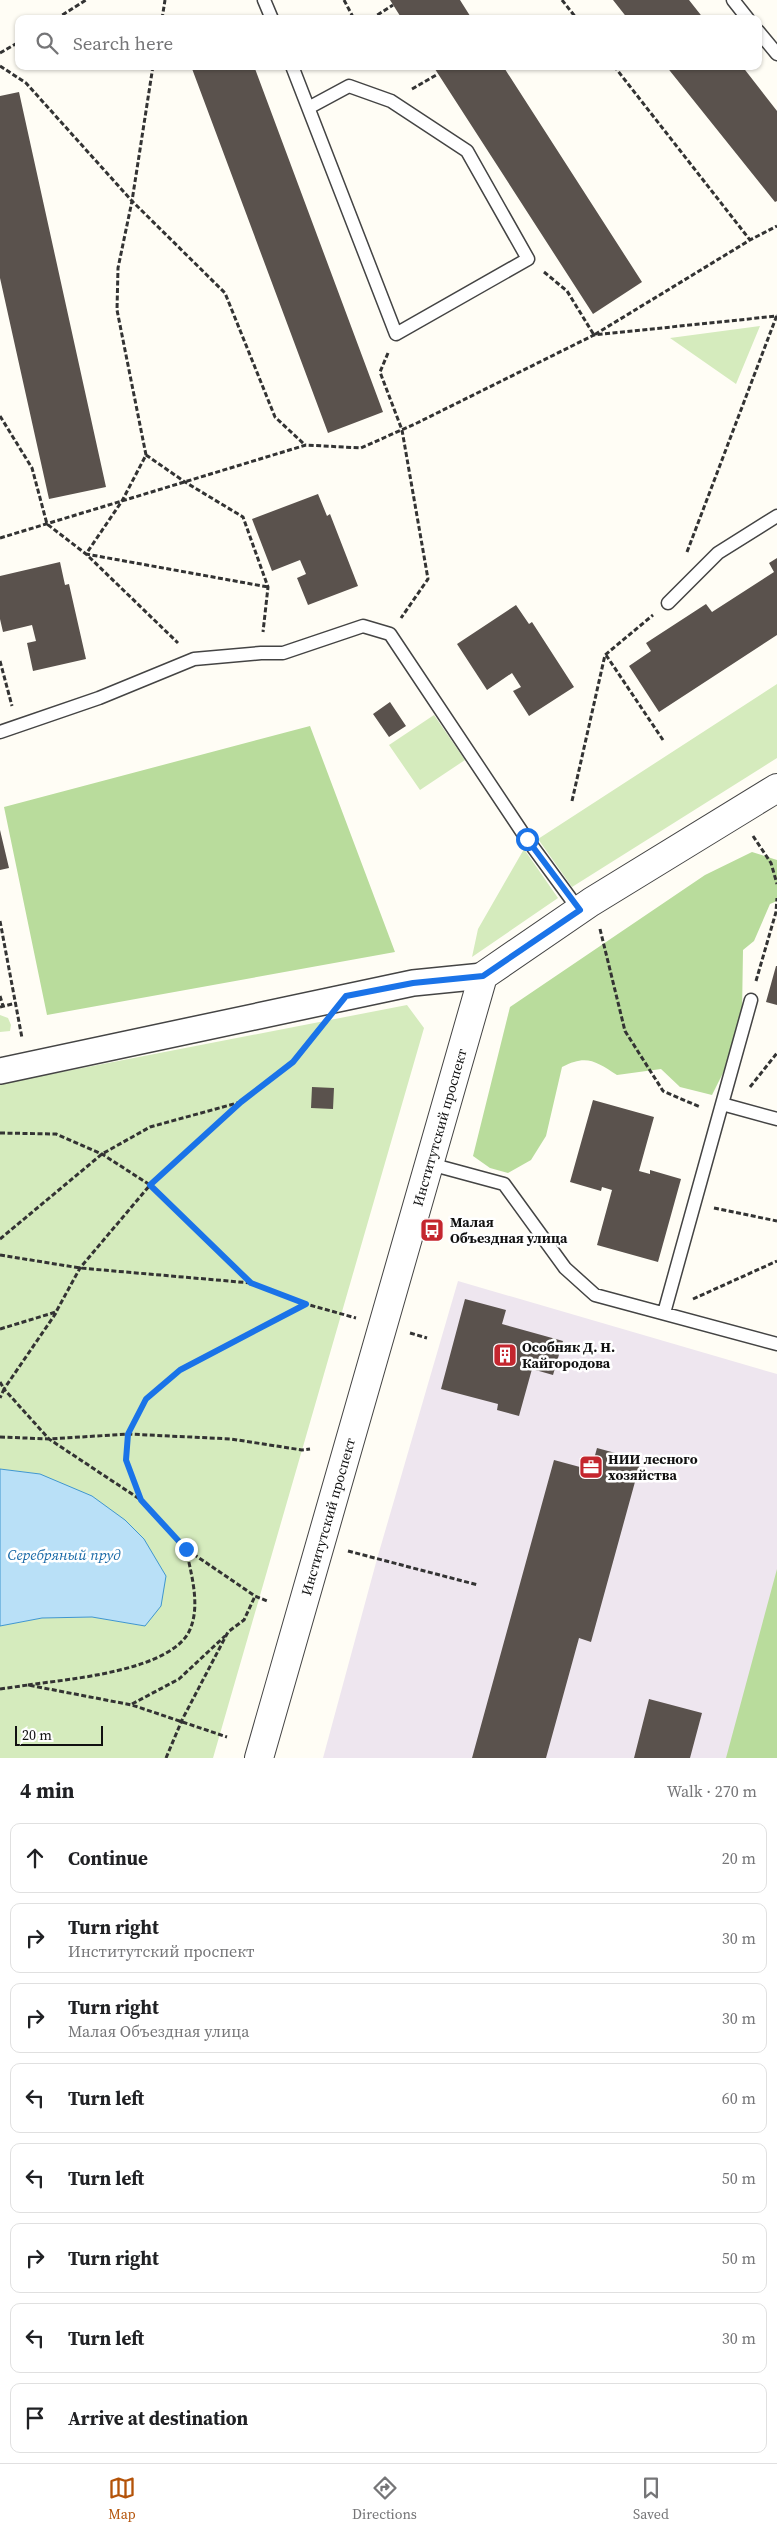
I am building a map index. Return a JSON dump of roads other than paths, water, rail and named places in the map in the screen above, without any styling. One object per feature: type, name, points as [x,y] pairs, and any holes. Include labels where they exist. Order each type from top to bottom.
[{"type":"street","points":[[0,1071],[346,996],[413,983],[483,976],[586,906],[777,788]]},
{"type":"street","name":"Институтский проспект","points":[[259,1758],[483,976]]},
{"type":"lane","points":[[264,0],[270,15]]},
{"type":"lane","points":[[733,0],[745,15]]},
{"type":"lane","points":[[762,36],[777,54]]},
{"type":"lane","points":[[294,70],[310,106],[396,334],[528,259],[467,151],[391,101],[349,86],[310,106]]},
{"type":"lane","points":[[668,603],[718,553],[777,516]]},
{"type":"lane","points":[[0,732],[100,698],[194,659],[283,653],[363,626],[390,634],[524,835],[586,906]]},
{"type":"lane","points":[[664,1313],[751,1000]]},
{"type":"lane","points":[[720,1110],[735,1108],[777,1119]]},
{"type":"lane","points":[[430,1164],[504,1184],[564,1268],[595,1294],[777,1344]]},
{"type":"water","name":"Серебряный пруд","points":[[0,1469],[40,1474],[92,1496],[125,1520],[144,1539],[166,1576],[161,1606],[145,1626],[92,1617],[42,1618],[0,1626]]},
{"type":"place","name":"Малая Объездная улица","points":[[432,1230]]},
{"type":"place","name":"Особняк Д. Н. Кайгородова","points":[[505,1355]]},
{"type":"place","name":"НИИ лесного хозяйства","points":[[591,1467]]}]
